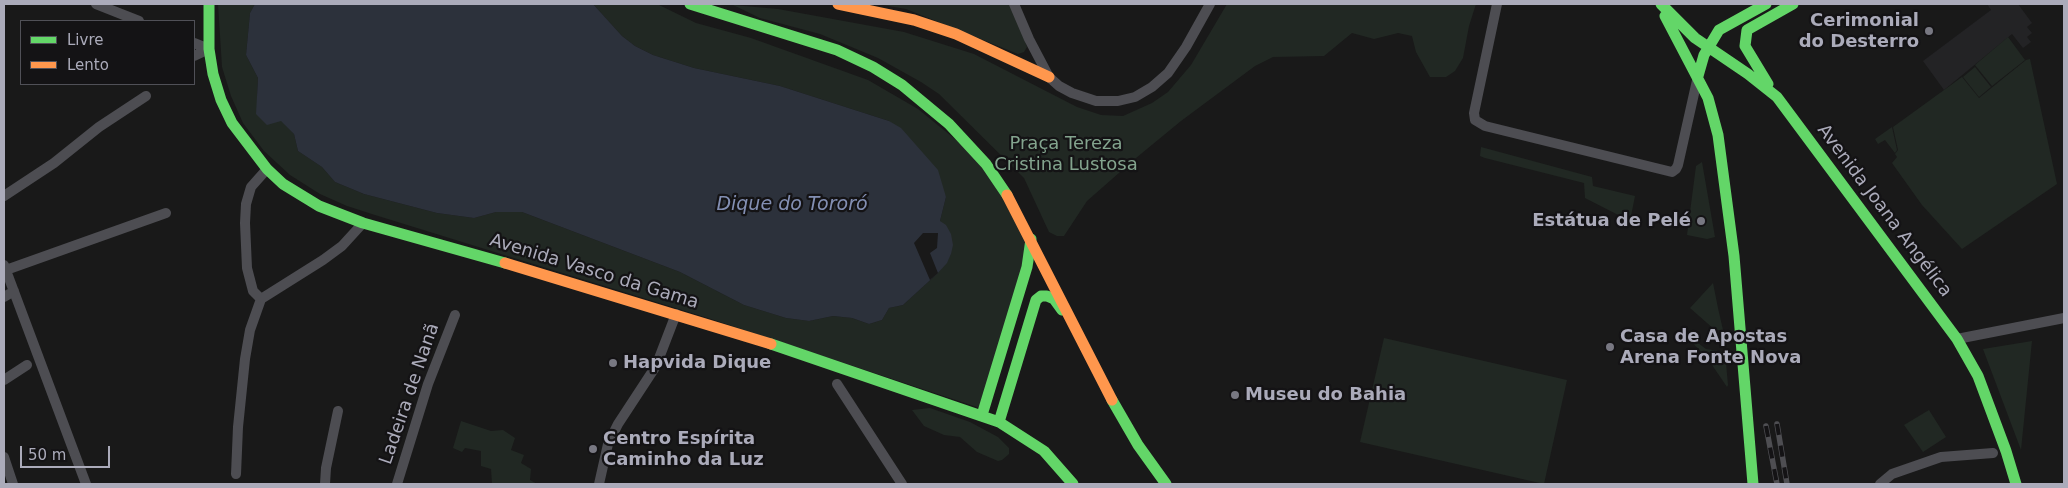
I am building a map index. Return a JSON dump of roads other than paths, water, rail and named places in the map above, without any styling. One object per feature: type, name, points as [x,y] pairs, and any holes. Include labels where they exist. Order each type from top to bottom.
[{"type":"main road","name":"Avenida Vasco da Gama","points":[[209,4],[209,49],[213,74],[221,100],[232,123],[267,169],[300,196],[319,206],[363,222],[676,314],[840,366],[982,415],[999,422],[1044,451],[1073,484]]},
{"type":"main road","points":[[690,4],[837,50],[873,67],[902,85],[949,124],[986,164],[1011,201],[1133,437],[1166,484]]},
{"type":"main road","points":[[838,4],[874,10],[914,20],[956,34],[1050,77]]},
{"type":"main road","points":[[1659,4],[1698,76],[1713,115],[1723,170],[1740,319],[1753,484]]},
{"type":"main road","name":"Avenida Joana Angélica","points":[[1659,4],[1677,22],[1708,47],[1777,97],[1958,339],[1978,376],[2006,451],[2016,484]]},
{"type":"main road","points":[[1698,76],[1701,62],[1714,36],[1725,26],[1766,4]]},
{"type":"main road","points":[[1777,97],[1750,57],[1744,38],[1747,30],[1752,26],[1793,4]]},
{"type":"main road","points":[[982,415],[1027,267],[1030,239]]},
{"type":"main road","points":[[999,422],[1036,300],[1041,296],[1054,299],[1077,330]]},
{"type":"street","points":[[96,4],[136,20]]},
{"type":"street","points":[[1014,4],[1029,39],[1050,77],[1059,86],[1072,93],[1096,101],[1118,101],[1135,97],[1152,87],[1168,73],[1186,47],[1210,4]]},
{"type":"street","points":[[1497,4],[1474,113],[1475,120],[1479,124],[1672,172],[1676,170],[1678,165],[1698,76]]},
{"type":"street","points":[[195,43],[209,49]]},
{"type":"street","points":[[195,56],[209,49]]},
{"type":"street","points":[[4,196],[54,163],[99,127],[146,96]]},
{"type":"street","points":[[261,299],[254,291],[247,268],[245,223],[246,204],[251,187],[267,169]]},
{"type":"street","points":[[86,484],[5,268],[166,213]]},
{"type":"street","points":[[236,474],[238,427],[245,359],[250,330],[261,299],[342,246],[363,222]]},
{"type":"street","points":[[4,297],[14,291]]},
{"type":"street","points":[[599,484],[608,444],[618,424],[656,366],[676,314]]},
{"type":"street","name":"Ladeira de Nanã","points":[[397,484],[428,384],[455,316]]},
{"type":"street","points":[[1958,339],[2064,318]]},
{"type":"street","points":[[4,380],[27,365]]},
{"type":"street","points":[[837,384],[902,484]]},
{"type":"street","points":[[325,484],[326,468],[338,411]]},
{"type":"street","points":[[1880,484],[1892,474],[1941,457],[1992,453]]},
{"type":"street","points":[[4,457],[14,484]]},
{"type":"water","name":"Dique do Tororó","points":[[255,4],[593,4],[622,36],[635,46],[653,55],[694,68],[780,86],[889,121],[901,128],[938,170],[946,197],[940,221],[946,225],[951,234],[953,245],[951,254],[947,263],[938,273],[903,305],[889,308],[882,320],[869,324],[852,318],[833,316],[809,321],[786,318],[744,305],[680,272],[522,212],[496,212],[474,218],[437,213],[364,194],[335,182],[322,167],[298,151],[294,134],[281,121],[267,125],[256,114],[258,78],[246,55],[250,13]]},
{"type":"railway","points":[[1777,424],[1787,484]]},
{"type":"railway","points":[[1766,426],[1777,484]]},
{"type":"place","name":"Cerimonial do Desterro","points":[[1929,31]]},
{"type":"place","name":"Estátua de Pelé","points":[[1701,221]]},
{"type":"place","name":"Casa de Apostas Arena Fonte Nova","points":[[1610,347]]},
{"type":"place","name":"Hapvida Dique","points":[[613,363]]},
{"type":"place","name":"Museu do Bahia","points":[[1235,395]]},
{"type":"place","name":"Centro Espírita Caminho da Luz","points":[[593,449]]},
{"type":"park label","name":"Praça Tereza Cristina Lustosa","points":[[1066,154]]}]
